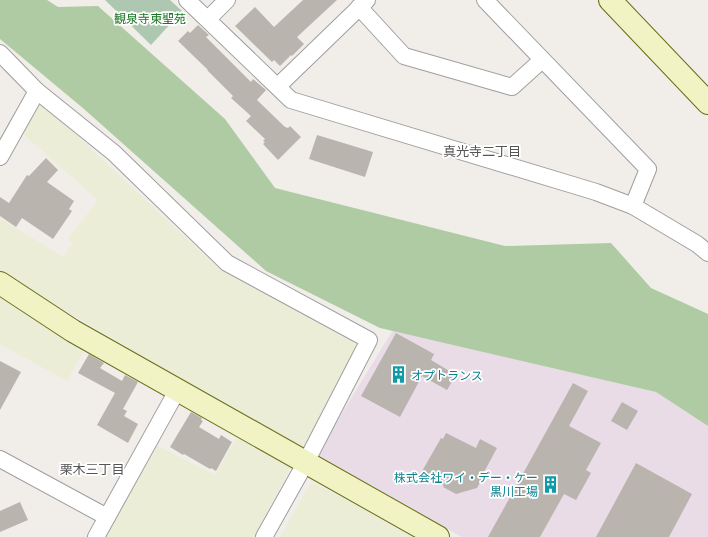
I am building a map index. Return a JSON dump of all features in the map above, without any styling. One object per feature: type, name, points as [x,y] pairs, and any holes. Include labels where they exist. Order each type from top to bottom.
[{"type":"street","points":[[187,0],[291,100],[596,192],[633,206],[697,244],[708,253]]},
{"type":"street","points":[[208,19],[228,0]]},
{"type":"street","points":[[485,0],[648,170],[633,206]]},
{"type":"street","points":[[610,0],[708,103]]},
{"type":"street","points":[[278,86],[363,4],[404,56],[512,87],[542,60]]},
{"type":"street","points":[[0,53],[37,91],[114,152],[227,263],[369,340],[306,462],[264,537]]},
{"type":"street","points":[[0,156],[37,91]]},
{"type":"street","points":[[0,283],[73,331],[438,537]]},
{"type":"street","points":[[96,537],[178,389]]},
{"type":"street","points":[[0,459],[107,517]]},
{"type":"shaded area","points":[[393,330],[656,392],[708,426],[708,537],[462,537],[319,458],[318,452]]},
{"type":"green space","points":[[0,0],[47,0],[58,7],[98,6],[225,119],[275,188],[505,246],[611,243],[651,288],[708,314],[708,426],[656,392],[380,328],[266,271],[84,109],[0,39]]},
{"type":"green space","name":"観泉寺東聖苑","points":[[105,0],[170,0],[182,11],[151,45]]},
{"type":"green space","points":[[43,104],[219,269],[353,342],[357,347],[307,445],[298,448],[0,272],[0,218],[63,257],[73,243],[68,239],[98,200],[22,133],[35,106]]},
{"type":"green space","points":[[0,293],[86,347],[67,381],[0,344]]},
{"type":"green space","points":[[239,433],[291,462],[290,469],[254,537],[105,537],[156,445],[215,475]]},
{"type":"green space","points":[[311,482],[424,537],[280,537]]},
{"type":"building","points":[[303,0],[337,0],[297,37],[304,44],[280,66],[274,60],[272,62],[235,26],[255,7],[274,27]]},
{"type":"building","points":[[198,25],[209,35],[206,37],[251,82],[253,79],[266,90],[257,100],[285,127],[288,128],[290,126],[301,137],[278,160],[263,144],[265,139],[246,121],[251,116],[231,98],[233,96],[178,41],[188,31],[190,33]]},
{"type":"building","points":[[317,135],[373,152],[365,177],[309,159]]},
{"type":"building","points":[[46,158],[58,170],[47,182],[74,201],[69,209],[72,211],[53,239],[22,218],[16,227],[0,216],[0,197],[9,203],[27,175],[29,176]]},
{"type":"building","name":"オプトランス","points":[[396,333],[434,354],[431,360],[456,375],[447,390],[422,376],[400,417],[361,396]]},
{"type":"building","points":[[89,354],[104,363],[100,368],[122,381],[125,375],[138,382],[123,409],[127,411],[124,416],[138,424],[128,443],[97,425],[115,393],[78,373]]},
{"type":"building","points":[[0,361],[21,372],[0,410]]},
{"type":"building","name":"株式会社ワイ・デー・ケー 黒川工場","points":[[573,383],[588,391],[569,426],[601,443],[586,470],[591,473],[576,500],[564,494],[540,537],[488,537]]},
{"type":"building","points":[[622,402],[638,411],[627,430],[611,421]]},
{"type":"building","points":[[191,412],[202,418],[201,420],[203,421],[199,427],[219,439],[221,435],[232,442],[216,471],[170,447]]},
{"type":"building","points":[[446,433],[476,448],[480,439],[497,448],[477,488],[456,494],[421,473],[441,438],[443,439]]},
{"type":"building","points":[[636,463],[692,494],[669,537],[596,537]]},
{"type":"building","points":[[20,502],[28,520],[0,532],[0,511]]},
{"type":"place","name":"オプトランス","points":[[398,375]]},
{"type":"place","name":"株式会社ワイ・デー・ケー 黒川工場","points":[[551,484]]},
{"type":"district","name":"真光寺二丁目","points":[[482,151]]},
{"type":"district","name":"栗木三丁目","points":[[92,469]]}]
